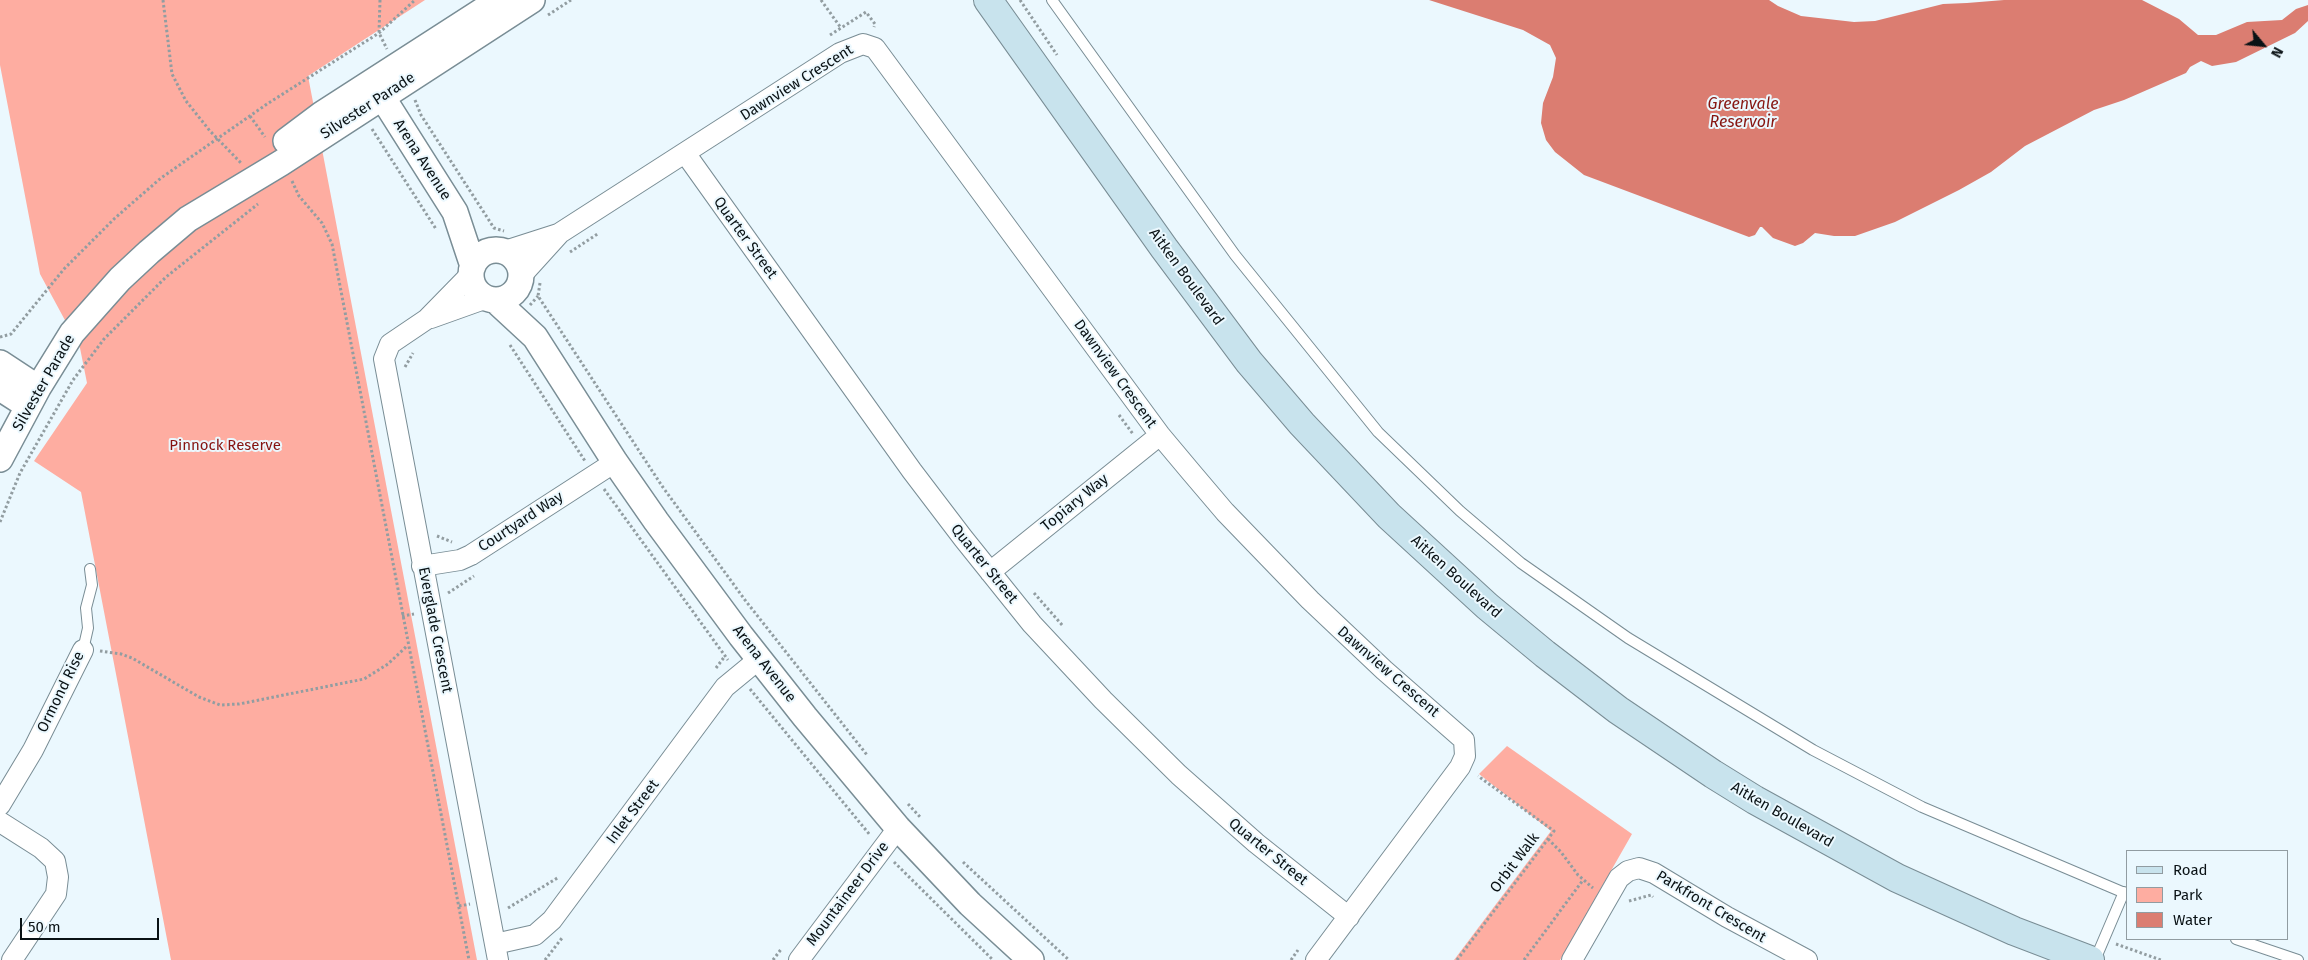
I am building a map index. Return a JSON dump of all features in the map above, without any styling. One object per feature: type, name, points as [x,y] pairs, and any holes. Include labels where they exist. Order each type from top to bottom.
[{"type":"main road","name":"Aitken Boulevard","points":[[988,0],[1164,248],[1249,362],[1302,424],[1389,516],[1487,606],[1545,654],[1618,710],[1754,800],[1897,878],[2014,931],[2090,960]]},
{"type":"street","name":"Silvester Parade","points":[[203,210],[286,170],[377,89],[499,0]]},
{"type":"street","name":"Silvester Parade","points":[[377,89],[532,0]]},
{"type":"street","name":"Dawnview Crescent","points":[[517,260],[850,47],[863,44],[875,48],[1160,435],[1225,512],[1275,566],[1346,635],[1464,740],[1465,756],[1460,767],[1316,960]]},
{"type":"street","name":"Arena Avenue","points":[[377,89],[455,212],[472,270]]},
{"type":"street","name":"Quarter Street","points":[[685,153],[912,471],[990,572],[1064,660],[1179,775],[1256,843],[1349,917]]},
{"type":"street","name":"Silvester Parade","points":[[0,459],[33,397],[72,333],[96,304],[149,252],[203,210],[248,171],[286,170]]},
{"type":"street","name":"Arena Avenue","points":[[455,212],[517,260],[535,337]]},
{"type":"street","points":[[482,254],[517,260],[510,295],[491,299],[475,288],[472,270],[482,254]]},
{"type":"street","name":"Everglade Crescent","points":[[472,270],[427,319],[390,344],[384,359],[422,566],[502,948]]},
{"type":"street","name":"Arena Avenue","points":[[491,299],[535,337],[615,462],[759,659],[898,828],[970,904],[1031,960]]},
{"type":"street","name":"Everglade Crescent","points":[[427,319],[491,299]]},
{"type":"street","points":[[0,363],[33,397]]},
{"type":"street","points":[[0,388],[33,397]]},
{"type":"street","name":"Topiary Way","points":[[990,572],[1160,435]]},
{"type":"street","name":"Courtyard Way","points":[[422,566],[443,564],[471,555],[615,462]]},
{"type":"street","name":"Ormond Rise","points":[[0,805],[33,750],[82,650]]},
{"type":"street","name":"Inlet Street","points":[[502,948],[535,935],[552,920],[726,688],[759,659]]},
{"type":"street","points":[[0,822],[41,848],[55,861],[58,877],[56,894],[12,960]]},
{"type":"street","name":"Mountaineer Drive","points":[[799,960],[898,828]]},
{"type":"street","name":"Parkfront Crescent","points":[[1572,960],[1607,897],[1624,874],[1634,869],[1644,868],[1752,932],[1807,960]]},
{"type":"lane","points":[[1052,0],[1235,255],[1378,432],[1460,510],[1521,563],[1628,638],[1813,750],[1922,807],[2125,893],[2095,960]]},
{"type":"lane","name":"Ormond Rise","points":[[82,650],[88,628],[86,608],[92,585],[90,569]]},
{"type":"lane","points":[[2239,940],[2298,960]]},
{"type":"path","points":[[163,0],[172,74],[186,100],[218,139],[248,171]]},
{"type":"path","points":[[379,32],[380,0]]},
{"type":"path","points":[[0,337],[11,334],[64,270],[115,218],[161,178],[250,116],[379,32],[415,0]]},
{"type":"path","points":[[821,0],[841,28]]},
{"type":"path","points":[[415,101],[421,115],[494,228],[520,235],[517,260],[543,270],[538,296],[629,438],[744,600],[874,762]]},
{"type":"path","points":[[250,116],[286,170],[299,196],[322,223],[332,244],[469,960]]},
{"type":"path","points":[[363,134],[371,129]]},
{"type":"path","points":[[0,522],[20,473],[73,380],[104,339],[166,277],[227,227],[263,201]]},
{"type":"path","points":[[567,254],[607,228]]},
{"type":"path","points":[[404,368],[411,354],[419,349]]},
{"type":"path","points":[[1114,408],[1144,448]]},
{"type":"path","points":[[435,526],[449,600]]},
{"type":"path","points":[[82,650],[120,654],[132,658],[199,698],[220,705],[239,704],[364,678],[388,664],[408,646]]},
{"type":"path","points":[[713,672],[725,656]]},
{"type":"path","name":"Orbit Walk","points":[[1457,960],[1554,831],[1479,774]]},
{"type":"path","points":[[903,797],[926,824]]},
{"type":"path","points":[[1548,839],[1583,880],[1625,908],[1630,900],[1651,895],[1659,900]]},
{"type":"path","points":[[962,861],[1069,960]]},
{"type":"path","points":[[508,908],[559,877],[565,869]]},
{"type":"path","points":[[1524,960],[1583,880]]},
{"type":"path","points":[[502,948],[508,908],[506,898]]},
{"type":"green space","name":"Pinnock Reserve","points":[[0,0],[425,0],[308,76],[477,960],[171,960],[81,492],[34,461],[87,383],[80,348],[40,274],[0,65]]},
{"type":"green space","points":[[1507,746],[1632,834],[1560,960],[1454,960],[1551,831],[1479,774]]},
{"type":"water","name":"Greenvale Reservoir","points":[[1429,0],[1769,0],[1801,16],[1854,22],[1875,21],[1943,4],[2004,0],[2142,0],[2179,19],[2198,35],[2216,35],[2247,22],[2282,20],[2296,9],[2308,5],[2308,21],[2295,33],[2236,62],[2212,66],[2201,61],[2190,67],[2186,73],[2124,100],[2094,110],[2025,146],[1991,172],[1895,222],[1855,236],[1834,236],[1815,233],[1803,243],[1795,246],[1773,238],[1762,227],[1760,227],[1755,235],[1749,237],[1584,175],[1555,152],[1546,140],[1541,123],[1543,103],[1553,77],[1556,58],[1550,45],[1523,30]]}]
